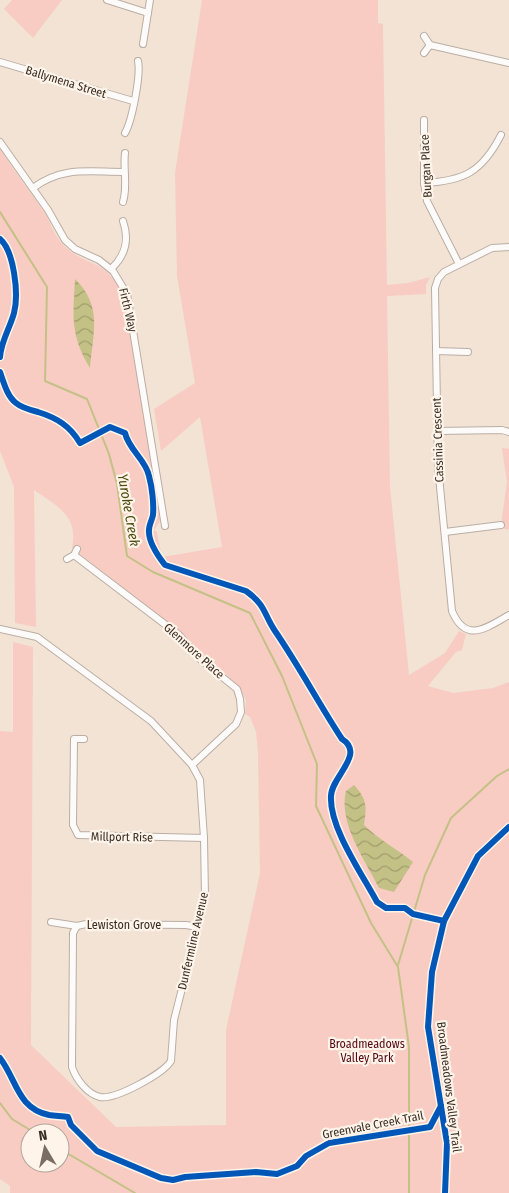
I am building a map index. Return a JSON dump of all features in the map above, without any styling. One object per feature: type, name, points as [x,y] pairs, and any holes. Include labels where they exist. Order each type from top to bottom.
[{"type":"street","points":[[107,0],[148,13]]},
{"type":"street","points":[[143,44],[150,0]]},
{"type":"street","points":[[424,36],[430,45],[509,63]]},
{"type":"street","points":[[424,53],[430,45]]},
{"type":"street","points":[[125,133],[131,122],[140,70],[138,61]]},
{"type":"street","name":"Ballymena Street","points":[[0,62],[133,102]]},
{"type":"street","name":"Burgan Place","points":[[424,120],[424,183],[431,210],[459,264]]},
{"type":"street","points":[[424,183],[450,182],[468,174],[484,160],[501,135]]},
{"type":"street","name":"Firth Way","points":[[0,142],[33,188],[65,240],[75,249],[99,260],[111,270],[121,282],[127,294],[165,526]]},
{"type":"street","points":[[123,202],[126,192],[123,172],[125,153]]},
{"type":"street","points":[[33,188],[47,178],[59,173],[123,172]]},
{"type":"street","points":[[111,270],[124,256],[126,231],[123,221]]},
{"type":"street","name":"Cassinia Crescent","points":[[509,247],[492,248],[444,272],[438,279],[436,288],[438,466],[452,611],[457,623],[465,629],[475,631],[485,629],[509,615]]},
{"type":"street","points":[[436,351],[468,352]]},
{"type":"street","points":[[438,431],[502,430],[509,432]]},
{"type":"street","points":[[445,532],[501,524]]},
{"type":"street","name":"Glenmore Place","points":[[73,554],[179,635],[201,660],[237,689],[241,712],[236,724],[192,765]]},
{"type":"street","name":"Dunfermline Avenue","points":[[0,629],[37,637],[151,721],[192,765],[202,788],[206,889],[174,1020],[171,1061],[158,1075],[110,1096],[101,1097],[93,1094],[75,1077],[72,1067],[73,933],[77,926]]},
{"type":"street","name":"Millport Rise","points":[[84,740],[72,738],[73,825],[78,835],[204,838]]},
{"type":"street","name":"Lewiston Grove","points":[[51,922],[77,926],[95,924],[186,925],[198,927]]},
{"type":"green space","points":[[12,0],[62,0],[33,38],[4,9]]},
{"type":"green space","name":"Broadmeadows Valley Park","points":[[202,0],[378,0],[378,23],[383,24],[387,285],[408,283],[430,277],[426,285],[426,294],[387,296],[390,487],[409,675],[445,653],[459,631],[466,634],[462,650],[456,652],[428,686],[453,693],[493,688],[509,682],[509,1193],[10,1193],[10,1186],[0,1179],[0,731],[13,732],[13,642],[33,647],[31,1045],[116,1127],[226,1125],[226,1030],[260,873],[256,732],[250,717],[245,714],[246,700],[241,690],[227,675],[213,666],[184,635],[72,548],[73,537],[69,520],[58,507],[34,490],[36,627],[15,623],[14,487],[0,451],[0,149],[44,212],[61,242],[69,250],[110,275],[124,298],[161,520],[154,530],[157,532],[162,557],[222,547],[200,417],[161,451],[154,409],[195,383],[177,276],[175,173]]},
{"type":"green space","points":[[502,448],[509,449],[509,529],[506,530],[501,525],[507,482]]},
{"type":"water","points":[[75,279],[90,299],[93,310],[94,332],[90,368],[79,345],[74,325]]},
{"type":"water","points":[[354,785],[364,799],[366,813],[364,825],[413,862],[394,892],[379,888],[349,828],[346,816],[346,791]]},
{"type":"waterway","name":"Yuroke Creek","points":[[0,212],[47,287],[45,381],[87,399],[109,454],[117,484],[127,556],[153,572],[250,613],[282,676],[317,764],[316,806],[371,923],[398,967],[409,1047],[409,1193]]},
{"type":"waterway","points":[[398,965],[425,875],[451,818],[497,776],[509,769]]},
{"type":"waterway","points":[[0,1103],[12,1119],[20,1124]]},
{"type":"waterway","points":[[70,1155],[135,1193]]},
{"type":"cycle path","points":[[0,239],[5,245],[12,263],[16,295],[14,313],[2,345],[0,357]]},
{"type":"cycle path","points":[[0,372],[8,393],[16,403],[23,408],[45,414],[57,420],[67,427],[80,443],[110,427],[125,433],[130,445],[145,465],[149,476],[153,511],[149,535],[159,557],[165,565],[246,591],[253,596],[264,610],[271,625],[342,739],[348,745],[349,759],[332,789],[332,808],[341,836],[377,902],[386,908],[405,908],[413,914],[444,921]]},
{"type":"cycle path","name":"Broadmeadows Valley Trail","points":[[445,1193],[447,1143],[428,1027],[432,972],[444,921],[478,856],[509,827]]},
{"type":"cycle path","name":"Broadmeadows Valley Trail","points":[[0,1058],[19,1092],[30,1106],[49,1115],[68,1117],[71,1125],[97,1151],[161,1178],[173,1180],[185,1177],[256,1172],[277,1174],[297,1166],[306,1156],[329,1143],[430,1127],[441,1106]]}]
